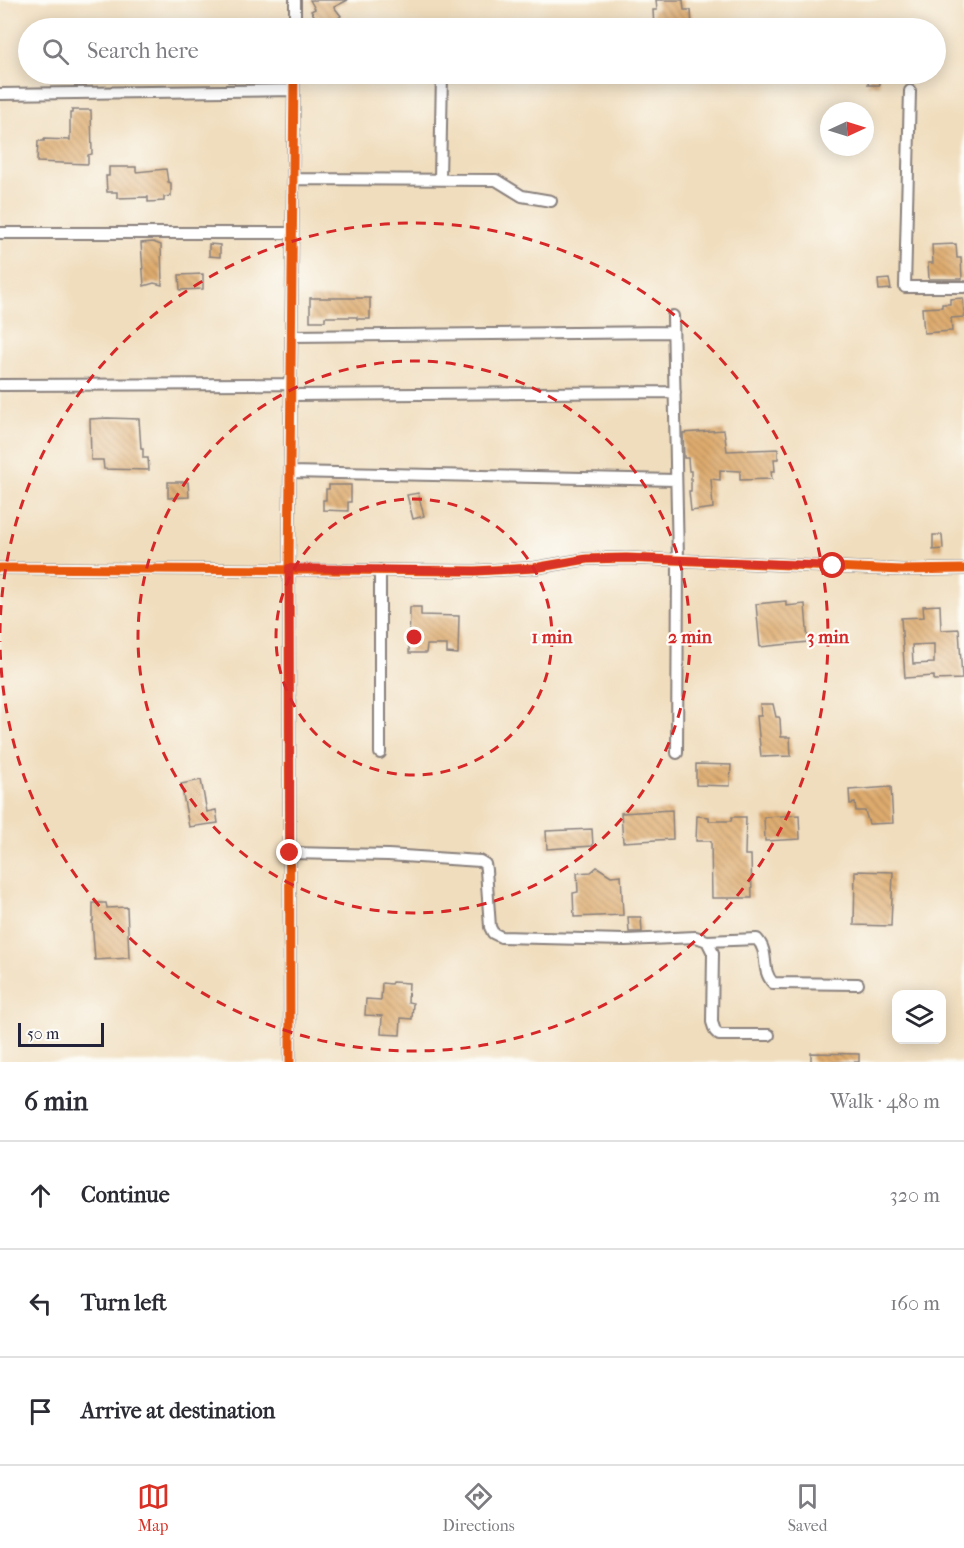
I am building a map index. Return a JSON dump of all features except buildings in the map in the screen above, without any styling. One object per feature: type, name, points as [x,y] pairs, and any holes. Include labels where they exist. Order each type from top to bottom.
[{"type":"street","points":[[295,0],[295,18]]},
{"type":"street","points":[[290,1062],[289,568],[294,84]]},
{"type":"street","points":[[440,179],[442,84]]},
{"type":"street","points":[[0,94],[294,90]]},
{"type":"street","points":[[910,92],[905,287],[964,287]]},
{"type":"street","points":[[293,179],[496,180],[522,196],[551,201]]},
{"type":"street","points":[[0,233],[292,233]]},
{"type":"street","points":[[673,316],[678,560],[677,753]]},
{"type":"street","points":[[291,336],[673,332]]},
{"type":"street","points":[[0,385],[675,392]]},
{"type":"street","points":[[290,472],[676,480]]},
{"type":"street","points":[[0,568],[503,570],[534,568],[586,559],[678,560],[902,570],[964,569]]},
{"type":"street","points":[[380,570],[380,753]]},
{"type":"street","points":[[290,853],[388,855],[480,861],[485,864],[486,870],[490,927],[493,933],[501,937],[625,940],[696,937],[707,941],[757,939],[763,946],[766,976],[773,983],[858,984]]},
{"type":"street","points":[[707,941],[713,953],[712,1022],[715,1030],[719,1035],[769,1035]]},
{"type":"cycle path","points":[[290,1062],[289,568],[294,84]]},
{"type":"cycle path","points":[[0,568],[475,571],[534,568],[587,559],[626,558],[902,570],[964,569]]},
{"type":"route","points":[[290,853],[289,568],[354,571],[475,571],[534,568],[586,559],[626,558],[833,566]]}]
